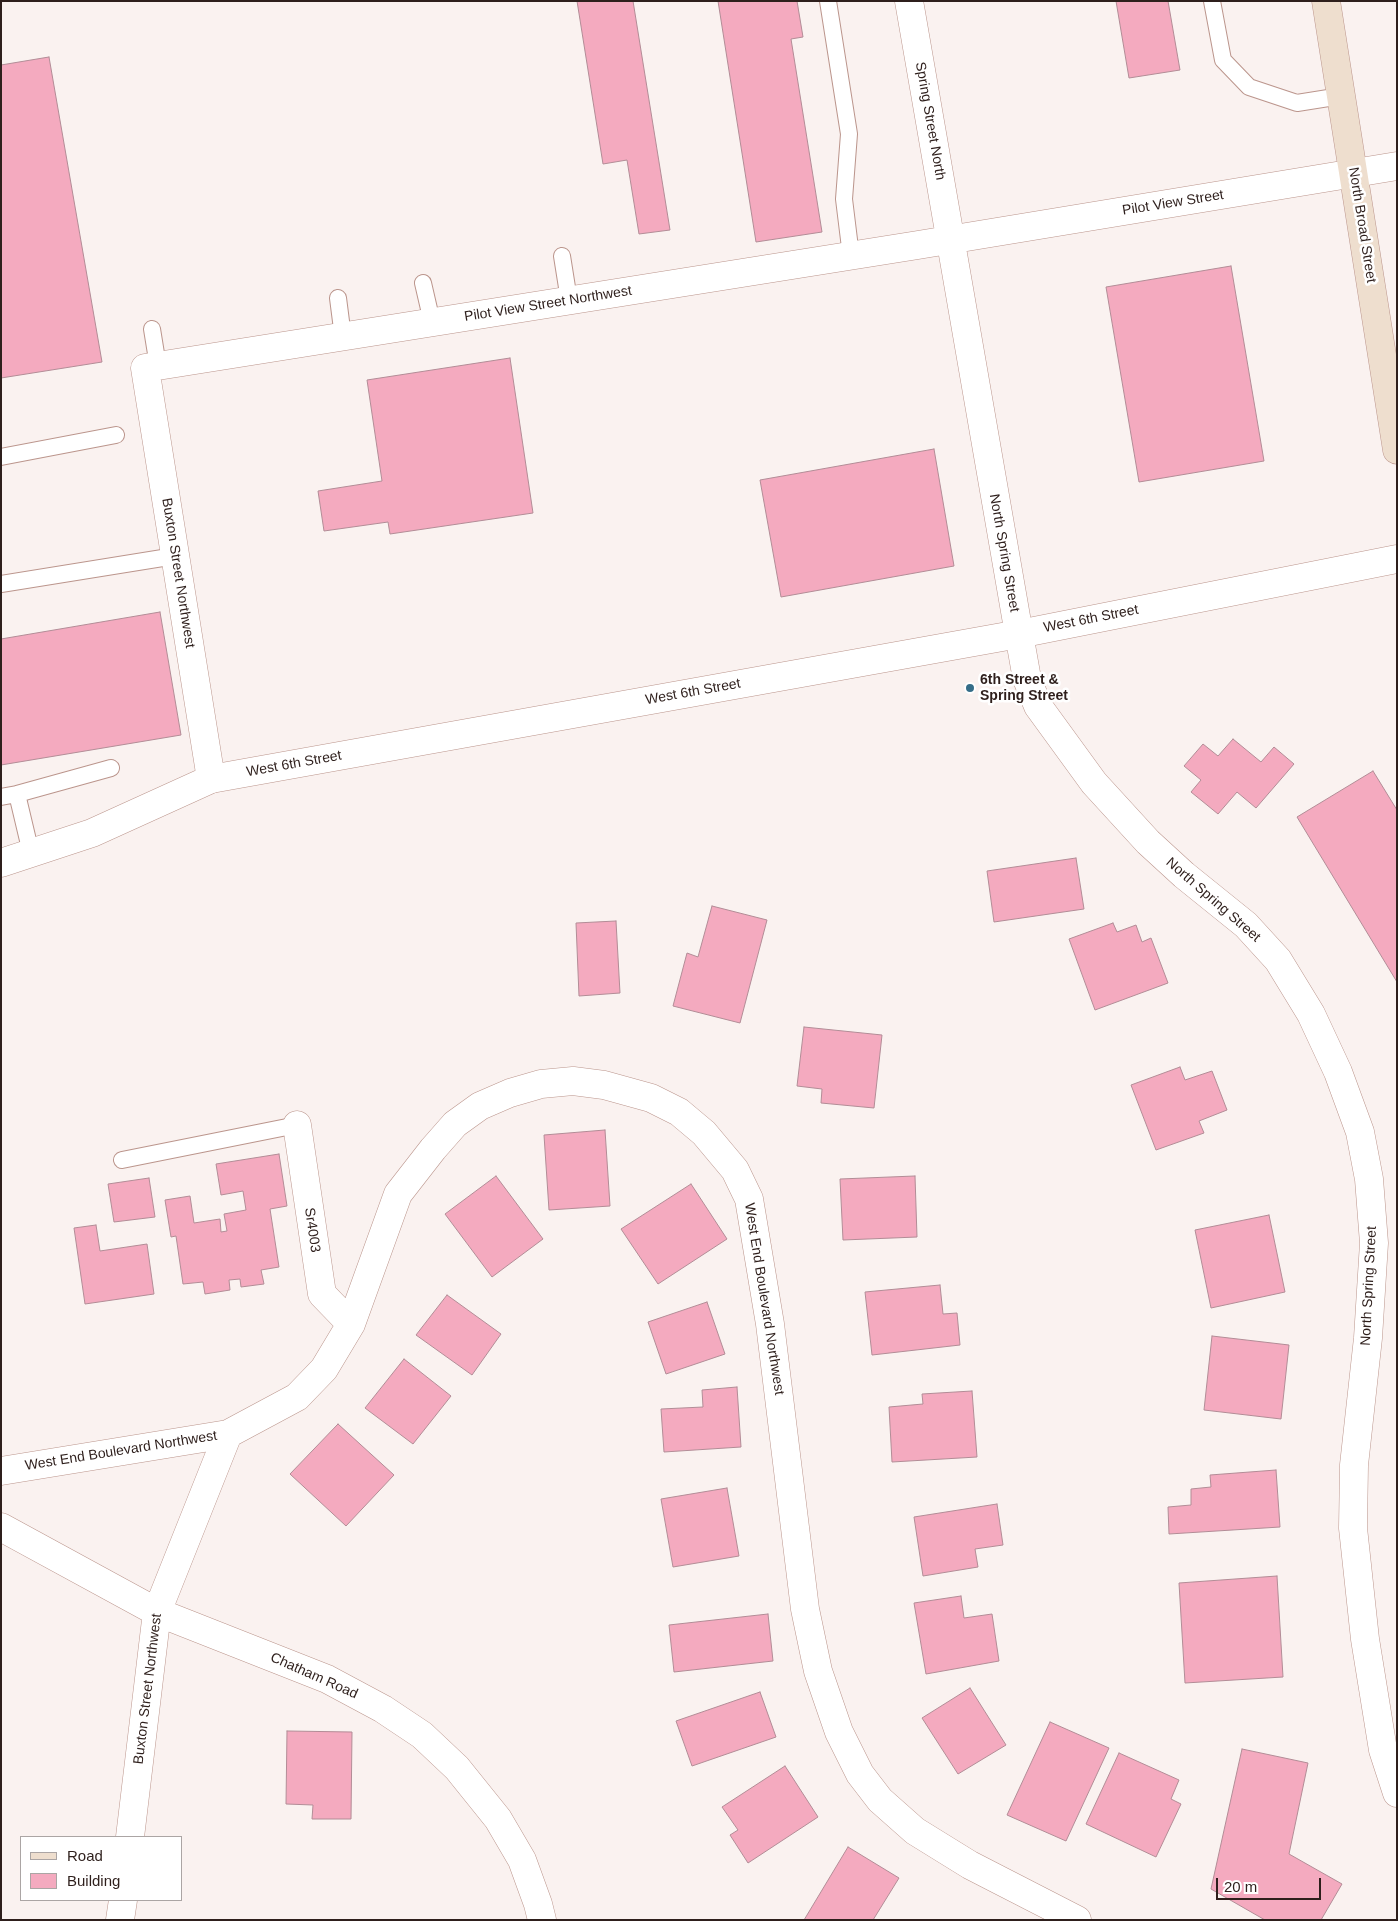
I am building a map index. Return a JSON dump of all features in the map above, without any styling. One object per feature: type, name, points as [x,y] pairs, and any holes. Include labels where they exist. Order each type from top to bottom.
[{"type":"main road","name":"North Broad Street","points":[[1326,1],[1397,450]]},
{"type":"street","name":"Spring Street North","points":[[909,1],[950,240]]},
{"type":"street","name":"Pilot View Street","points":[[950,240],[1397,166]]},
{"type":"street","name":"Pilot View Street Northwest","points":[[152,367],[950,240]]},
{"type":"street","name":"North Spring Street","points":[[950,240],[1027,679],[1038,706],[1094,783],[1148,842],[1184,875],[1246,925],[1278,960],[1311,1014],[1338,1072],[1360,1132],[1369,1179],[1374,1243],[1368,1338],[1354,1465],[1354,1528],[1365,1639],[1383,1750],[1397,1793]]},
{"type":"street","name":"Buxton Street Northwest","points":[[152,367],[175,556],[210,779]]},
{"type":"street","name":"West 6th Street","points":[[1,863],[92,833],[210,779],[1019,634],[1397,559]]},
{"type":"street","name":"West End Boulevard Northwest","points":[[1,1471],[228,1434],[298,1397],[324,1370],[351,1324],[398,1194],[433,1148],[455,1124],[480,1106],[510,1093],[541,1084],[573,1081],[604,1085],[651,1098],[680,1112],[704,1133],[735,1170],[749,1199],[770,1324],[805,1609],[818,1671],[839,1732],[860,1774],[880,1800],[915,1831],[970,1865],[1077,1920]]},
{"type":"street","name":"Sr4003","points":[[297,1125],[322,1294],[351,1324]]},
{"type":"street","name":"Buxton Street Northwest","points":[[130,1836],[157,1612],[228,1434]]},
{"type":"street","name":"Chatham Road","points":[[1,1527],[157,1612],[327,1679],[383,1708],[422,1735],[457,1768],[498,1819],[522,1860],[542,1920]]},
{"type":"lane","points":[[828,1],[849,134],[844,199],[851,256]]},
{"type":"lane","points":[[1212,1],[1222,60],[1249,87],[1297,103],[1341,96]]},
{"type":"lane","points":[[562,256],[569,300]]},
{"type":"lane","points":[[423,282],[432,322]]},
{"type":"lane","points":[[338,298],[343,337]]},
{"type":"lane","points":[[152,329],[152,367]]},
{"type":"lane","points":[[1,457],[116,435]]},
{"type":"lane","points":[[1,584],[175,556]]},
{"type":"lane","points":[[31,853],[9,796],[111,768]]},
{"type":"lane","points":[[122,1160],[297,1125]]},
{"type":"building","points":[[577,1],[633,1],[670,230],[639,234],[627,160],[603,164]]},
{"type":"building","points":[[718,1],[797,1],[803,37],[791,39],[822,232],[756,242]]},
{"type":"building","points":[[1116,1],[1168,1],[1180,70],[1129,78]]},
{"type":"building","points":[[49,57],[102,362],[1,378],[1,65]]},
{"type":"building","points":[[1231,266],[1264,461],[1139,482],[1106,287]]},
{"type":"building","points":[[510,358],[533,513],[390,534],[388,522],[324,531],[318,491],[382,481],[367,380]]},
{"type":"building","points":[[934,449],[954,566],[781,597],[760,480]]},
{"type":"building","points":[[160,612],[181,735],[1,765],[1,639]]},
{"type":"building","points":[[1233,739],[1261,762],[1274,747],[1294,764],[1256,808],[1237,792],[1218,814],[1191,792],[1201,780],[1184,766],[1203,744],[1218,756]]},
{"type":"building","points":[[1373,771],[1397,810],[1397,982],[1297,817]]},
{"type":"building","points":[[1076,858],[1084,909],[994,922],[987,871]]},
{"type":"building","points":[[712,906],[767,920],[740,1023],[673,1006],[687,953],[698,957]]},
{"type":"building","points":[[616,921],[620,993],[579,996],[576,923]]},
{"type":"building","points":[[1113,923],[1117,932],[1136,925],[1142,942],[1151,938],[1168,983],[1095,1010],[1069,939]]},
{"type":"building","points":[[804,1027],[882,1035],[874,1108],[821,1103],[822,1089],[797,1086]]},
{"type":"building","points":[[1180,1067],[1185,1080],[1212,1071],[1227,1110],[1199,1121],[1204,1133],[1156,1150],[1131,1085]]},
{"type":"building","points":[[605,1130],[610,1206],[549,1210],[544,1135]]},
{"type":"building","points":[[279,1154],[287,1206],[270,1209],[279,1267],[261,1270],[264,1284],[241,1287],[240,1279],[229,1280],[230,1290],[205,1294],[203,1282],[183,1284],[176,1236],[171,1237],[165,1200],[190,1196],[194,1223],[220,1219],[221,1232],[227,1231],[224,1214],[246,1210],[243,1191],[221,1195],[216,1164]]},
{"type":"building","points":[[496,1176],[543,1239],[492,1277],[445,1214]]},
{"type":"building","points":[[915,1176],[917,1237],[843,1240],[840,1179]]},
{"type":"building","points":[[149,1178],[155,1217],[114,1222],[108,1184]]},
{"type":"building","points":[[691,1184],[727,1239],[658,1284],[621,1229]]},
{"type":"building","points":[[1269,1215],[1285,1292],[1211,1308],[1195,1230]]},
{"type":"building","points":[[96,1225],[100,1251],[147,1244],[154,1294],[85,1304],[74,1228]]},
{"type":"building","points":[[940,1285],[943,1314],[957,1313],[960,1345],[872,1355],[865,1292]]},
{"type":"building","points":[[447,1295],[501,1334],[472,1375],[416,1335]]},
{"type":"building","points":[[707,1302],[725,1354],[666,1374],[648,1322]]},
{"type":"building","points":[[1212,1336],[1289,1345],[1281,1419],[1204,1410]]},
{"type":"building","points":[[404,1359],[451,1396],[413,1444],[365,1408]]},
{"type":"building","points":[[737,1387],[741,1447],[664,1452],[661,1409],[703,1407],[702,1390]]},
{"type":"building","points":[[972,1391],[977,1457],[892,1462],[889,1407],[923,1404],[922,1394]]},
{"type":"building","points":[[338,1424],[394,1475],[346,1526],[290,1474]]},
{"type":"building","points":[[1276,1470],[1280,1527],[1169,1534],[1168,1507],[1191,1505],[1191,1489],[1211,1487],[1210,1475]]},
{"type":"building","points":[[727,1488],[739,1556],[673,1567],[661,1499]]},
{"type":"building","points":[[997,1504],[1003,1545],[975,1549],[978,1567],[923,1576],[914,1517]]},
{"type":"building","points":[[1277,1576],[1283,1677],[1185,1683],[1179,1583]]},
{"type":"building","points":[[961,1596],[964,1618],[992,1614],[999,1661],[926,1674],[914,1603]]},
{"type":"building","points":[[768,1614],[773,1661],[674,1672],[669,1625]]},
{"type":"building","points":[[970,1688],[1006,1745],[958,1774],[922,1718]]},
{"type":"building","points":[[760,1692],[776,1737],[692,1766],[676,1721]]},
{"type":"building","points":[[1050,1722],[1109,1748],[1066,1841],[1007,1815]]},
{"type":"building","points":[[287,1731],[352,1732],[351,1819],[312,1819],[313,1805],[286,1804]]},
{"type":"building","points":[[1242,1749],[1308,1763],[1289,1854],[1342,1884],[1321,1920],[1265,1920],[1211,1889]]},
{"type":"building","points":[[1119,1753],[1179,1780],[1171,1799],[1181,1804],[1156,1857],[1086,1824]]},
{"type":"building","points":[[785,1766],[818,1817],[748,1863],[730,1835],[738,1830],[722,1807]]},
{"type":"building","points":[[848,1847],[899,1878],[873,1920],[804,1920]]},
{"type":"place","name":"6th Street & Spring Street","points":[[970,688]]}]
